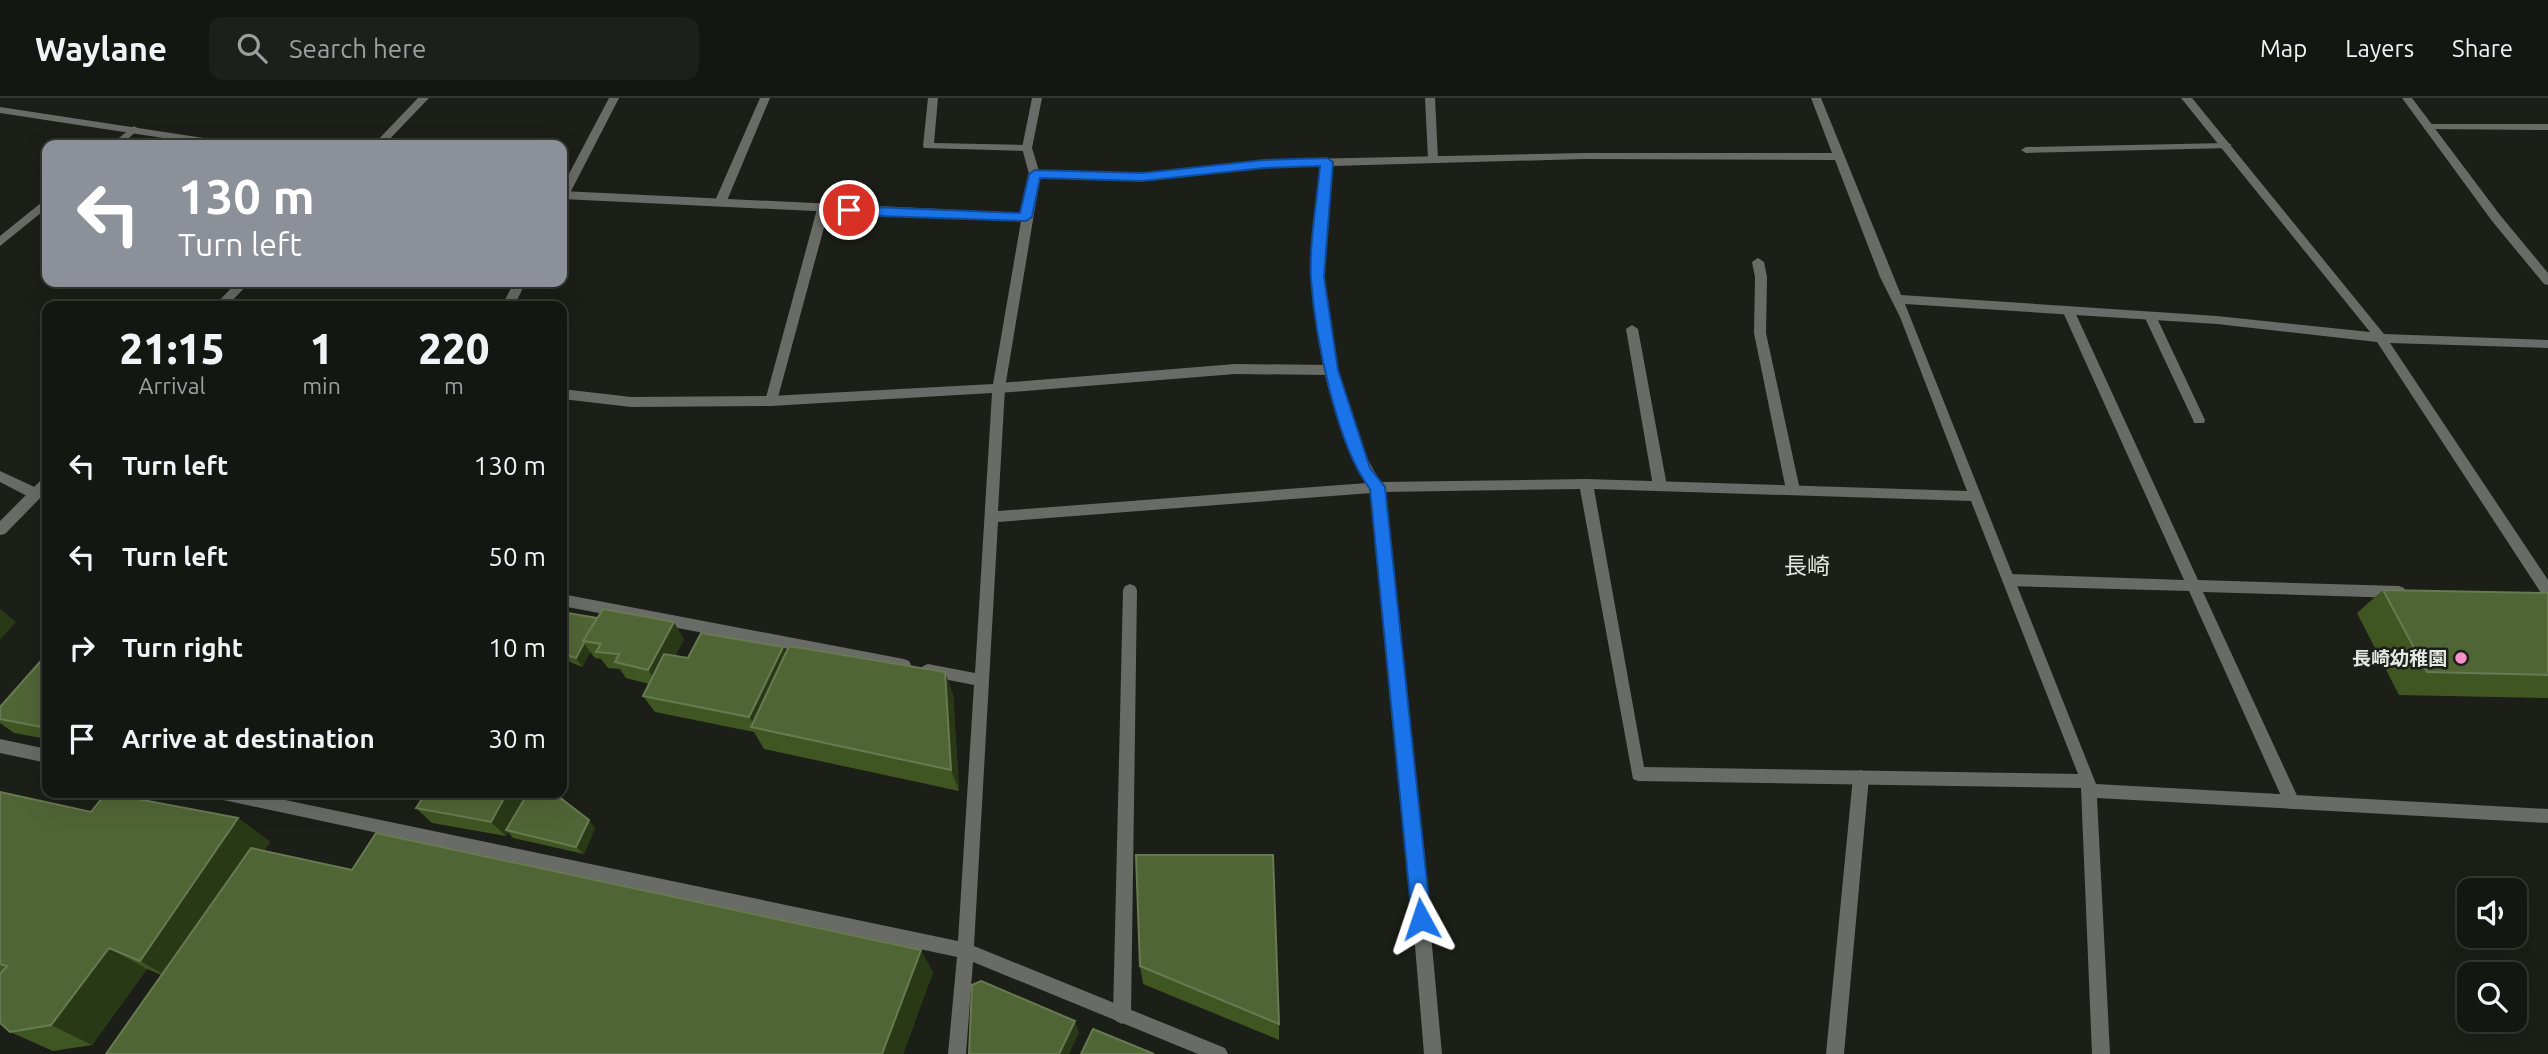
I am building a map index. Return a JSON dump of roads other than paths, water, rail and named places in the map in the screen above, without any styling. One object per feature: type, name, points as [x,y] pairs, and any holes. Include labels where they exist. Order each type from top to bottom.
[{"type":"street","points":[[383,140],[424,98]]},
{"type":"street","points":[[567,186],[614,98]]},
{"type":"street","points":[[720,203],[765,98]]},
{"type":"street","points":[[933,98],[928,146],[1027,148]]},
{"type":"street","points":[[957,1054],[999,388],[1035,174],[1027,148],[1037,98]]},
{"type":"street","points":[[1430,98],[1433,159]]},
{"type":"street","points":[[1816,98],[1976,496],[2088,786],[2101,1054]]},
{"type":"street","points":[[2186,98],[2381,338],[2542,573],[2544,595]]},
{"type":"street","points":[[2407,98],[2496,218],[2548,281]]},
{"type":"street","points":[[0,110],[200,140]]},
{"type":"street","points":[[2428,127],[2548,127]]},
{"type":"street","points":[[121,140],[134,129]]},
{"type":"street","points":[[2025,150],[2227,146]]},
{"type":"street","points":[[1035,174],[1142,177],[1264,164],[1433,159],[1584,156],[1839,157]]},
{"type":"street","points":[[1327,162],[1317,277],[1331,370],[1364,470],[1377,487],[1433,1054]]},
{"type":"street","points":[[567,195],[1026,217]]},
{"type":"street","points":[[0,242],[42,206]]},
{"type":"street","points":[[771,401],[823,209]]},
{"type":"street","points":[[1758,262],[1761,277],[1760,333],[1793,490]]},
{"type":"street","points":[[225,301],[239,287]]},
{"type":"street","points":[[1897,299],[2150,316],[2381,338],[2548,344]]},
{"type":"street","points":[[2068,310],[2191,586],[2292,802]]},
{"type":"street","points":[[2150,316],[2199,419]]},
{"type":"street","points":[[1632,329],[1660,486]]},
{"type":"street","points":[[567,395],[631,402],[771,401],[999,388],[1236,369],[1331,370]]},
{"type":"street","points":[[0,476],[38,499],[0,530]]},
{"type":"street","points":[[991,517],[1377,487],[1586,484],[1976,496]]},
{"type":"street","points":[[1586,484],[1638,774],[1861,777],[2088,786],[2292,802],[2548,816]]},
{"type":"street","points":[[2009,580],[2413,592]]},
{"type":"street","points":[[1122,1015],[1130,590]]},
{"type":"street","points":[[567,601],[981,680]]},
{"type":"street","points":[[0,746],[42,755]]},
{"type":"street","points":[[1835,1054],[1861,777]]},
{"type":"street","points":[[244,798],[964,950],[1219,1054]]},
{"type":"place","name":"長崎幼稚園","points":[[2461,658]]},
{"type":"district","name":"長崎","points":[[1807,565]]}]
